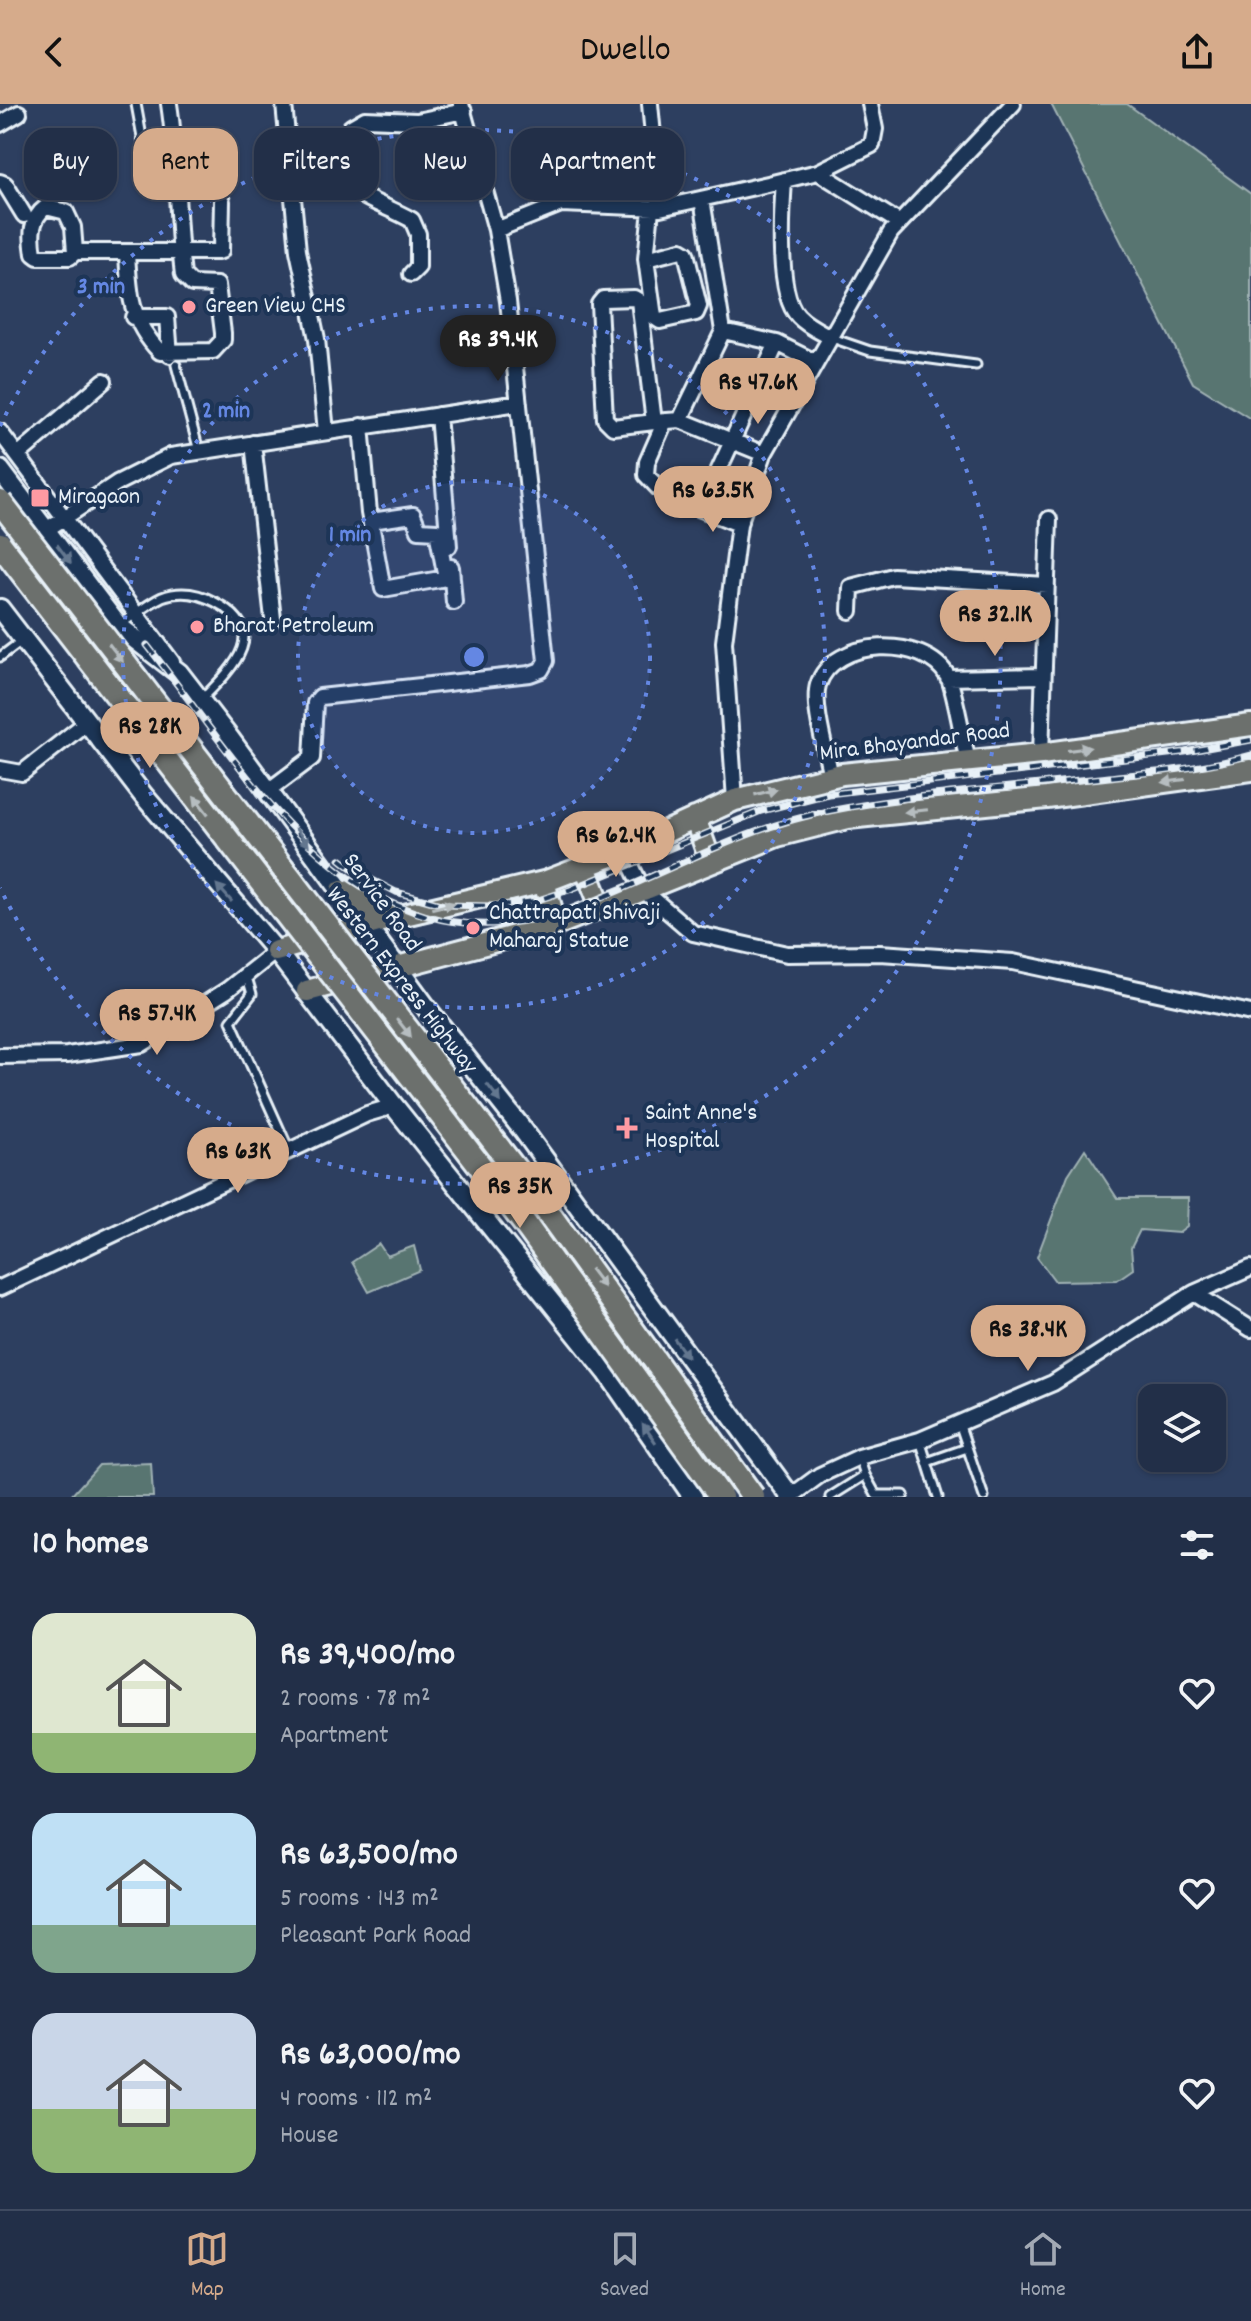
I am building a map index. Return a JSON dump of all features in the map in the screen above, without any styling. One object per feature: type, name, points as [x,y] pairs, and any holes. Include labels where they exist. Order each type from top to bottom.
[{"type":"highway","name":"Western Express Highway","points":[[0,502],[539,1200],[753,1497]]},
{"type":"highway","name":"Western Express Highway","points":[[0,544],[534,1236],[721,1497]]},
{"type":"main road","name":"Service Road","points":[[0,470],[118,626],[179,673],[523,1130],[790,1497]]},
{"type":"main road","points":[[0,609],[180,839],[276,951],[394,1106],[607,1372],[693,1497]]},
{"type":"main road","name":"Mira Bhayandar Road","points":[[276,951],[367,924],[544,882],[624,851],[735,800],[831,777],[1041,754],[1251,725]]},
{"type":"main road","points":[[307,991],[396,964],[556,925],[602,909],[710,860],[777,836],[848,818],[1047,798],[1251,770]]},
{"type":"main road","points":[[695,818],[710,860]]},
{"type":"main road","points":[[585,867],[602,909]]},
{"type":"main road","points":[[544,882],[556,925]]},
{"type":"main road","points":[[342,890],[372,907],[400,916]]},
{"type":"street","points":[[169,104],[173,128]]},
{"type":"street","points":[[284,104],[298,251],[317,339],[326,432]]},
{"type":"street","points":[[646,259],[684,251],[699,306],[696,313],[657,321],[646,259],[655,208],[650,104]]},
{"type":"street","points":[[496,230],[561,204],[655,208],[818,172],[872,145],[875,129],[870,104]]},
{"type":"street","points":[[735,800],[724,642],[739,524],[764,454],[815,362],[900,223],[1013,104]]},
{"type":"street","points":[[268,791],[312,758],[315,703],[320,697],[530,674],[544,666],[547,644],[496,230],[462,108],[417,121],[365,119],[351,127],[345,149],[349,185],[361,197],[412,220],[420,247],[418,267],[411,274]]},
{"type":"street","points":[[0,124],[19,113]]},
{"type":"street","points":[[818,172],[900,223]]},
{"type":"street","points":[[784,180],[780,231],[789,298],[795,315],[830,337]]},
{"type":"street","points":[[0,182],[5,184],[24,215]]},
{"type":"street","points":[[680,420],[723,331],[702,199]]},
{"type":"street","points":[[127,252],[129,302],[133,317],[154,346],[173,360],[213,351],[223,340],[220,290],[212,284],[188,281],[183,275],[178,200]]},
{"type":"street","points":[[75,252],[221,251],[222,201]]},
{"type":"street","points":[[739,524],[665,495],[646,475],[659,422],[639,301],[634,298],[603,299],[599,304],[605,419],[613,427],[659,422],[680,420],[764,454]]},
{"type":"street","points":[[133,317],[167,317],[173,360]]},
{"type":"street","points":[[723,331],[777,343],[815,362]]},
{"type":"street","points":[[701,509],[777,343]]},
{"type":"street","points":[[18,455],[104,381]]},
{"type":"street","points":[[46,530],[117,483],[171,456],[519,403]]},
{"type":"street","points":[[438,415],[454,602]]},
{"type":"street","points":[[361,426],[371,521],[383,589],[446,578],[437,531],[419,530],[413,515],[371,521]]},
{"type":"street","points":[[0,432],[138,613],[179,673]]},
{"type":"street","points":[[253,443],[273,619]]},
{"type":"street","points":[[1041,754],[1049,519]]},
{"type":"street","points":[[850,611],[851,587],[878,578],[1047,585]]},
{"type":"street","points":[[831,777],[817,696],[818,686],[832,663],[867,650],[914,650],[936,664],[948,678],[968,761]]},
{"type":"street","points":[[948,678],[1043,676]]},
{"type":"street","points":[[0,769],[22,773],[87,722]]},
{"type":"street","points":[[624,851],[643,890],[693,933],[787,954],[880,953],[1013,962],[1251,1013]]},
{"type":"street","points":[[0,1056],[67,1055],[142,1044],[276,951]]},
{"type":"street","points":[[0,1288],[289,1150],[367,1114],[394,1106]]},
{"type":"street","points":[[790,1497],[820,1475],[859,1457],[920,1440],[1053,1383],[1194,1293],[1251,1268]]},
{"type":"street","points":[[1194,1293],[1251,1329]]},
{"type":"lane","points":[[136,104],[140,128]]},
{"type":"lane","points":[[830,337],[861,349],[976,365]]},
{"type":"lane","points":[[173,360],[199,451]]},
{"type":"lane","points":[[118,626],[162,597],[190,592],[205,596],[240,618],[245,628],[236,662],[200,701]]},
{"type":"lane","points":[[0,657],[24,639]]},
{"type":"lane","points":[[246,974],[252,994],[231,1021],[289,1150]]},
{"type":"lane","points":[[959,1423],[984,1497]]},
{"type":"lane","points":[[920,1440],[938,1497]]},
{"type":"lane","points":[[927,1462],[967,1448]]},
{"type":"lane","points":[[859,1457],[876,1495],[904,1495]]},
{"type":"lane","points":[[830,1497],[865,1475]]},
{"type":"green space","points":[[1051,104],[1127,104],[1251,194],[1251,419],[1193,383]]},
{"type":"green space","points":[[1085,1149],[1117,1198],[1188,1198],[1187,1227],[1179,1233],[1140,1230],[1131,1248],[1133,1269],[1117,1280],[1055,1281],[1037,1257],[1068,1175]]},
{"type":"green space","points":[[379,1244],[387,1256],[414,1246],[420,1270],[369,1292],[352,1262]]},
{"type":"green space","points":[[151,1463],[153,1497],[70,1497],[99,1465]]},
{"type":"railway","points":[[147,645],[231,756],[276,810],[324,858],[377,895],[436,918],[503,924],[578,907],[764,829],[829,811],[934,795],[1180,769],[1251,755]]},
{"type":"railway","points":[[340,859],[355,871],[396,892],[444,905],[493,906],[535,901],[761,811],[828,794],[1185,752],[1251,740]]},
{"type":"place","name":"Green View CHS","points":[[189,307]]},
{"type":"place","name":"Miragaon","points":[[40,498]]},
{"type":"place","name":"Bharat Petroleum","points":[[197,627]]},
{"type":"place","name":"Chattrapati Shivaji Maharaj Statue","points":[[473,928]]},
{"type":"place","name":"Saint Anne's Hospital","points":[[627,1128]]}]
